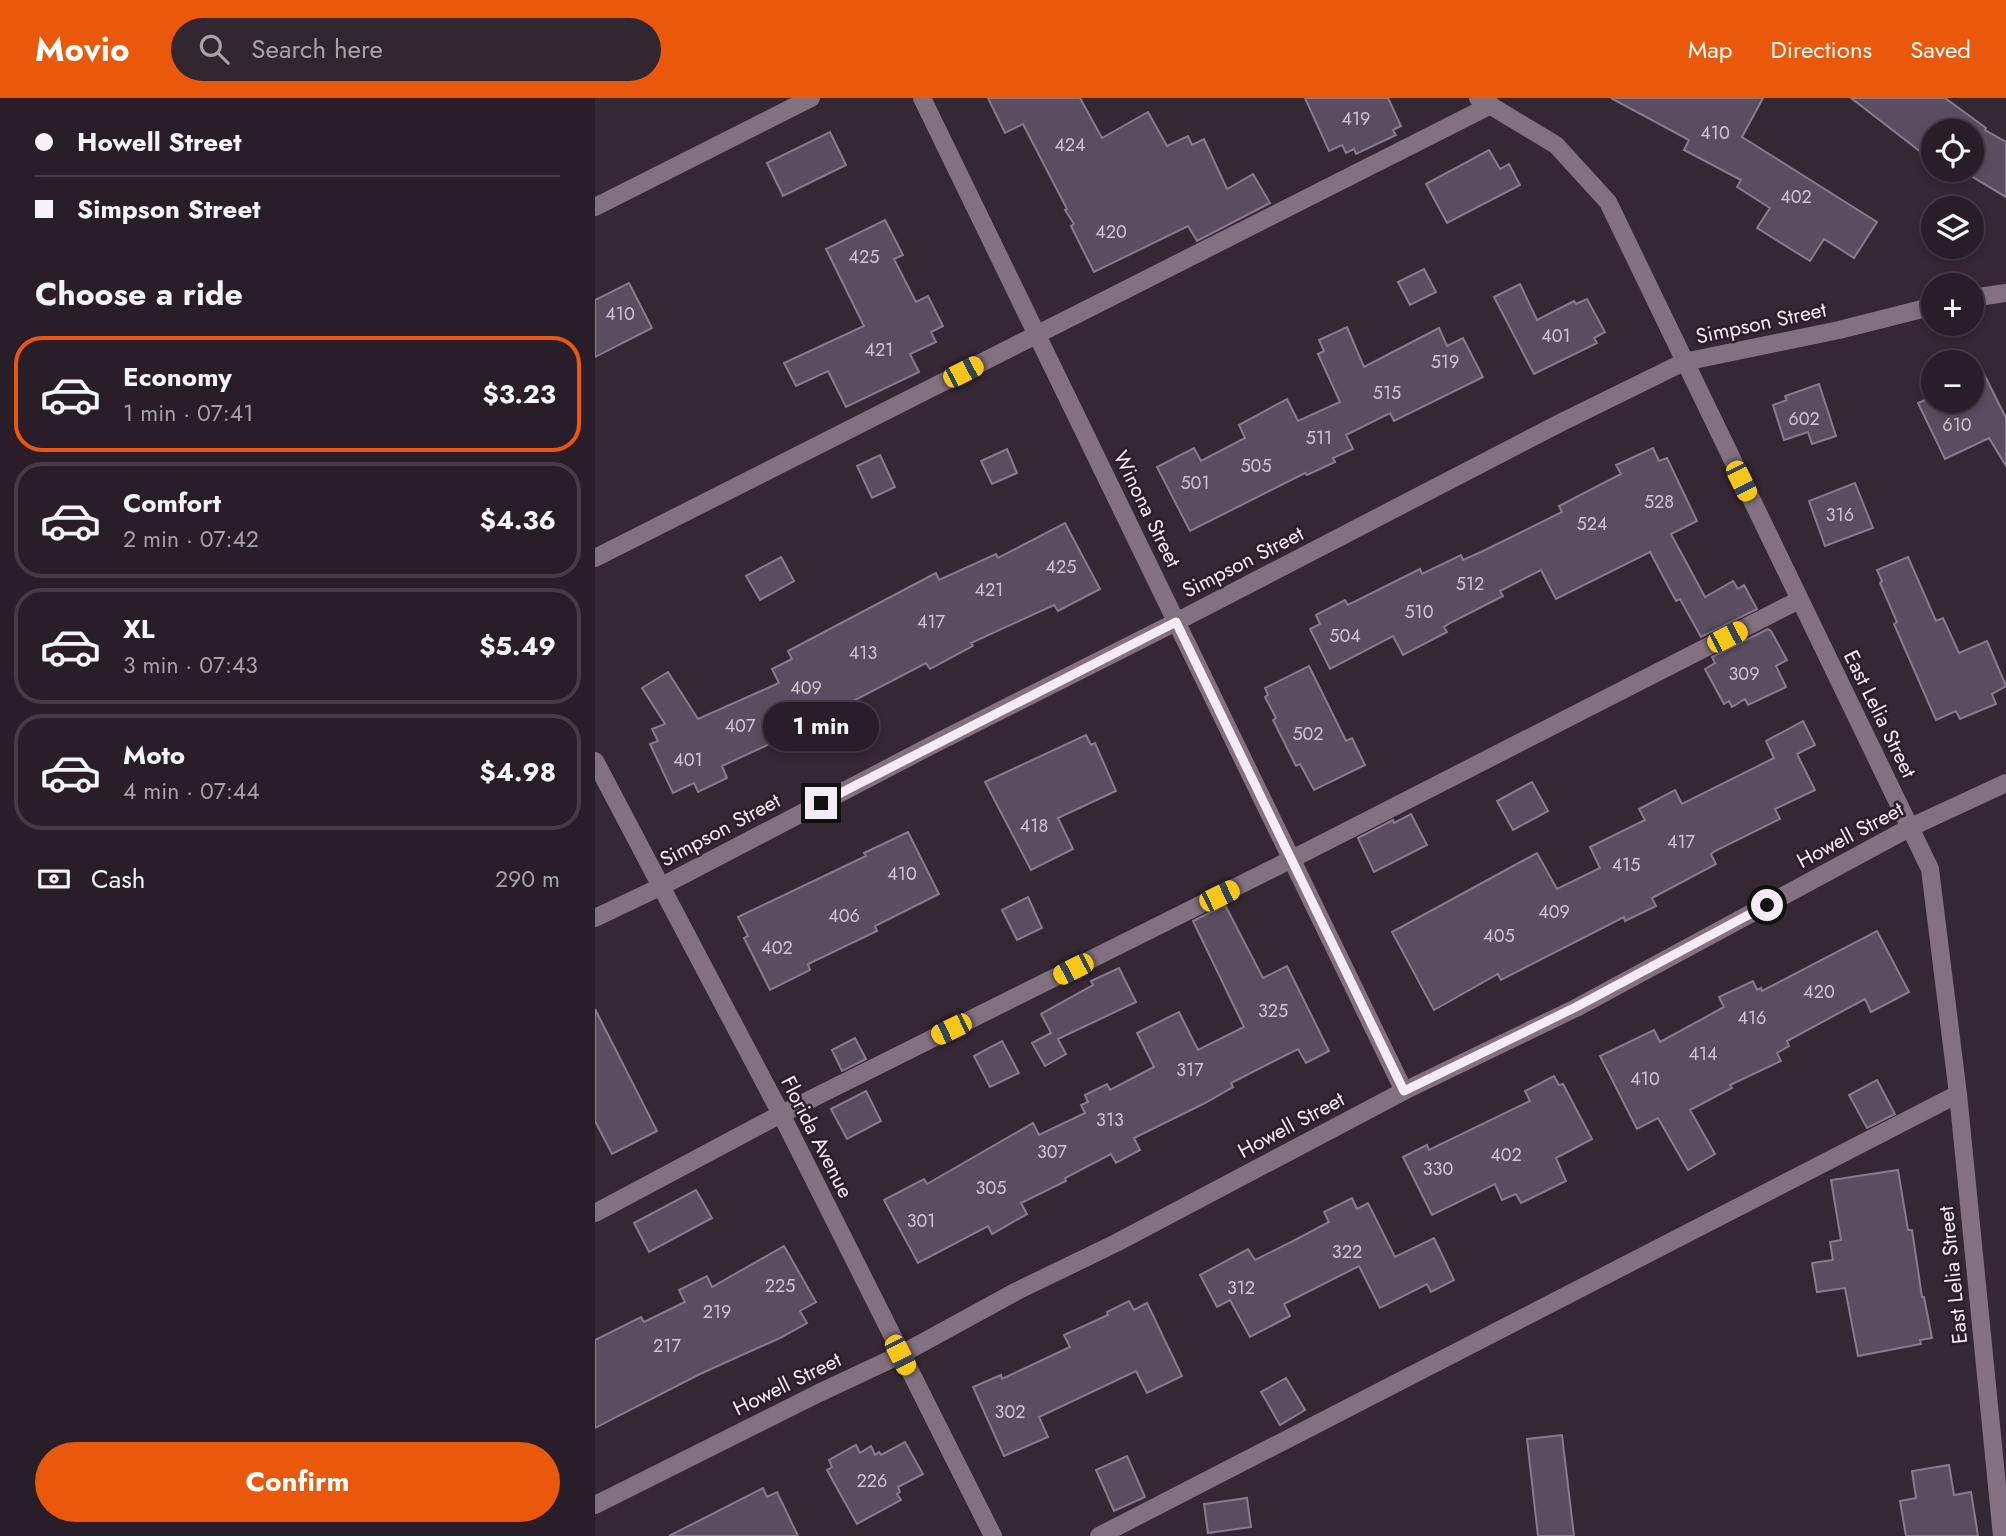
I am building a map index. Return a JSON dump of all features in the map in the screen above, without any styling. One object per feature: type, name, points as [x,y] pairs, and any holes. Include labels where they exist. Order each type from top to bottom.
[{"type":"street","points":[[595,207],[811,98]]},
{"type":"street","name":"Winona Street","points":[[922,98],[1404,1091]]},
{"type":"street","points":[[595,558],[1037,335],[1484,102]]},
{"type":"street","name":"East Lelia Street","points":[[1484,102],[1556,145],[1608,202],[1930,869],[1958,1094],[2002,1536]]},
{"type":"street","points":[[1984,297],[2006,293]]},
{"type":"street","name":"Simpson Street","points":[[595,918],[1683,362],[1839,330],[1921,309]]},
{"type":"street","points":[[595,1213],[781,1114],[1292,859],[1799,600]]},
{"type":"street","name":"Florida Avenue","points":[[595,761],[781,1114],[993,1536]]},
{"type":"street","name":"Howell Street","points":[[595,1505],[900,1355],[1404,1091],[1576,1007],[1909,828],[2006,783]]},
{"type":"street","points":[[1099,1536],[1958,1094]]},
{"type":"building","points":[[988,98],[1080,98],[1102,138],[1148,112],[1167,146],[1188,136],[1192,145],[1204,139],[1227,189],[1253,174],[1270,203],[1197,241],[1188,226],[1094,272],[1071,226],[1074,224],[1065,210],[1067,209],[1023,124],[1005,133]]},
{"type":"building","points":[[1305,98],[1388,98],[1401,126],[1393,130],[1396,135],[1356,154],[1354,149],[1346,153],[1342,145],[1329,151]]},
{"type":"building","points":[[1611,98],[1763,98],[1742,137],[1877,222],[1854,258],[1824,239],[1810,261],[1757,228],[1770,208],[1737,187],[1741,180],[1684,150],[1689,140]]},
{"type":"building","points":[[1851,98],[1945,98],[1974,119],[1921,119],[1921,152]]},
{"type":"building","points":[[1984,127],[1985,130],[2006,142],[2006,197],[1981,182],[1984,182]]},
{"type":"building","points":[[830,132],[846,165],[783,196],[767,163]]},
{"type":"building","points":[[1489,150],[1500,169],[1509,164],[1520,185],[1447,223],[1426,184]]},
{"type":"building","points":[[885,220],[903,255],[894,259],[916,302],[928,296],[943,326],[931,332],[936,342],[910,354],[919,372],[846,407],[828,371],[796,386],[784,363],[864,326],[826,249]]},
{"type":"building","points":[[1424,269],[1436,292],[1410,305],[1398,282]]},
{"type":"building","points":[[629,283],[652,328],[595,357],[595,300]]},
{"type":"building","points":[[1520,284],[1537,320],[1574,301],[1576,304],[1587,299],[1605,332],[1594,338],[1597,343],[1534,374],[1494,297]]},
{"type":"building","points":[[1347,327],[1364,367],[1439,328],[1447,346],[1463,338],[1483,377],[1394,421],[1390,413],[1346,435],[1353,449],[1333,458],[1335,462],[1307,475],[1305,473],[1190,531],[1157,467],[1194,448],[1201,461],[1245,438],[1239,425],[1287,399],[1298,421],[1340,402],[1318,354],[1324,351],[1319,340]]},
{"type":"building","points":[[1984,374],[2006,418],[2006,466],[1989,438],[1945,459],[1923,413],[1984,413]]},
{"type":"building","points":[[1819,384],[1836,436],[1812,444],[1808,432],[1784,440],[1773,405],[1787,400],[1785,396]]},
{"type":"building","points":[[1653,448],[1659,461],[1667,458],[1697,521],[1671,534],[1705,597],[1733,581],[1738,589],[1744,585],[1757,609],[1701,637],[1680,599],[1676,601],[1650,552],[1556,599],[1541,570],[1500,591],[1503,596],[1450,623],[1444,627],[1447,632],[1403,655],[1393,636],[1330,669],[1310,629],[1320,624],[1316,615],[1345,600],[1348,605],[1420,569],[1422,574],[1461,555],[1463,560],[1562,512],[1559,506],[1621,474],[1616,465]]},
{"type":"building","points":[[1007,449],[1017,473],[992,484],[981,461]]},
{"type":"building","points":[[880,455],[895,487],[872,498],[857,466]]},
{"type":"building","points":[[1855,483],[1873,528],[1825,546],[1809,501]]},
{"type":"building","points":[[1065,523],[1100,589],[1058,611],[1054,605],[971,643],[973,646],[930,669],[926,663],[817,720],[813,712],[768,735],[772,743],[722,766],[727,778],[698,792],[694,783],[673,793],[650,744],[658,741],[652,729],[665,724],[642,688],[668,672],[698,719],[779,683],[772,669],[792,659],[788,651],[936,573],[939,580],[996,554],[998,558]]},
{"type":"building","points":[[781,557],[794,581],[760,600],[746,576]]},
{"type":"building","points":[[1908,557],[1936,621],[1943,618],[1959,653],[1987,641],[2006,686],[1992,694],[1996,704],[1960,719],[1956,711],[1936,720],[1894,624],[1897,622],[1877,570]]},
{"type":"building","points":[[1768,629],[1787,660],[1776,666],[1786,687],[1748,705],[1745,699],[1732,707],[1729,701],[1724,704],[1705,669],[1715,663],[1712,657]]},
{"type":"building","points":[[1309,666],[1346,741],[1352,738],[1365,765],[1314,790],[1300,764],[1296,766],[1273,720],[1276,718],[1265,697],[1268,695],[1265,688]]},
{"type":"building","points":[[1803,721],[1815,745],[1797,754],[1815,790],[1775,809],[1780,819],[1715,851],[1711,854],[1716,864],[1652,898],[1656,906],[1625,921],[1624,917],[1501,980],[1498,974],[1434,1010],[1392,932],[1537,853],[1557,889],[1600,868],[1590,847],[1645,820],[1639,809],[1675,790],[1682,804],[1774,758],[1766,741]]},
{"type":"building","points":[[1086,735],[1091,745],[1095,743],[1116,791],[1058,818],[1073,849],[1031,870],[985,782]]},
{"type":"building","points":[[1532,782],[1548,811],[1513,830],[1497,801]]},
{"type":"building","points":[[1411,814],[1427,845],[1374,872],[1358,838]]},
{"type":"building","points":[[908,832],[939,894],[875,926],[877,931],[808,964],[810,970],[770,990],[744,938],[748,936],[738,917],[866,856],[864,853]]},
{"type":"building","points":[[1028,897],[1042,928],[1017,940],[1002,910]]},
{"type":"building","points":[[1225,905],[1263,978],[1287,966],[1329,1051],[1306,1063],[1298,1049],[1231,1083],[1233,1087],[1205,1103],[1134,1138],[1140,1150],[1116,1163],[1111,1154],[1065,1178],[1066,1181],[1021,1203],[1027,1214],[992,1234],[988,1226],[918,1263],[884,1200],[924,1179],[927,1184],[1033,1123],[1039,1135],[1085,1113],[1081,1105],[1088,1102],[1085,1095],[1107,1084],[1110,1090],[1154,1067],[1137,1033],[1179,1012],[1198,1050],[1244,1027],[1193,921]]},
{"type":"building","points":[[1877,931],[1909,992],[1871,1012],[1865,999],[1787,1041],[1789,1046],[1777,1053],[1781,1061],[1730,1085],[1732,1088],[1690,1110],[1715,1154],[1688,1170],[1658,1118],[1637,1129],[1600,1056],[1654,1030],[1660,1042],[1724,1007],[1719,997],[1753,981],[1757,990],[1761,988],[1762,991]]},
{"type":"building","points":[[1119,968],[1136,1002],[1058,1039],[1066,1054],[1045,1066],[1032,1043],[1051,1033],[1041,1014],[1093,985],[1091,981]]},
{"type":"building","points":[[595,1009],[657,1131],[612,1154],[595,1121]]},
{"type":"building","points":[[855,1038],[866,1059],[842,1071],[832,1050]]},
{"type":"building","points":[[1002,1041],[1019,1073],[990,1087],[974,1056]]},
{"type":"building","points":[[1554,1076],[1559,1085],[1563,1084],[1592,1139],[1556,1158],[1566,1181],[1521,1203],[1516,1194],[1502,1200],[1495,1184],[1432,1215],[1403,1157],[1427,1145],[1429,1150],[1530,1101],[1525,1091]]},
{"type":"building","points":[[1877,1080],[1895,1114],[1867,1128],[1849,1095]]},
{"type":"building","points":[[866,1091],[881,1121],[847,1139],[831,1109]]},
{"type":"building","points":[[1898,1170],[1908,1230],[1912,1230],[1922,1297],[1932,1338],[1920,1340],[1921,1344],[1858,1356],[1845,1288],[1817,1292],[1812,1263],[1833,1260],[1830,1242],[1841,1240],[1831,1180]]},
{"type":"building","points":[[696,1190],[712,1218],[649,1252],[634,1223]]},
{"type":"building","points":[[1352,1198],[1357,1209],[1368,1203],[1395,1257],[1434,1238],[1454,1280],[1431,1292],[1427,1284],[1380,1308],[1359,1266],[1284,1304],[1290,1316],[1250,1337],[1230,1300],[1217,1307],[1200,1275],[1248,1249],[1255,1260],[1295,1240],[1329,1222],[1324,1212]]},
{"type":"building","points":[[784,1246],[816,1302],[800,1311],[807,1323],[595,1428],[595,1340],[641,1317],[644,1322],[685,1302],[679,1290],[707,1276],[712,1287]]},
{"type":"building","points":[[1129,1301],[1134,1310],[1147,1303],[1182,1376],[1147,1393],[1136,1371],[1039,1417],[1048,1437],[1004,1456],[973,1387],[1001,1375],[1002,1379],[1070,1347],[1064,1335],[1108,1315],[1107,1312]]},
{"type":"building","points":[[1286,1378],[1305,1410],[1280,1425],[1261,1392]]},
{"type":"building","points":[[1562,1435],[1574,1536],[1538,1536],[1527,1439]]},
{"type":"building","points":[[905,1442],[923,1474],[898,1487],[900,1492],[897,1494],[901,1500],[857,1524],[827,1470],[832,1467],[829,1460],[856,1445],[860,1453],[871,1446],[875,1455],[879,1452],[881,1455]]},
{"type":"building","points":[[1127,1456],[1145,1497],[1114,1511],[1096,1470]]},
{"type":"building","points":[[1949,1465],[1954,1495],[1971,1492],[1978,1536],[1906,1536],[1900,1501],[1916,1498],[1912,1471]]},
{"type":"building","points":[[763,1488],[767,1497],[777,1492],[798,1536],[669,1536]]},
{"type":"building","points":[[1247,1498],[1251,1527],[1208,1533],[1204,1504]]},
{"type":"route","points":[[821,803],[1176,622],[1404,1091],[1576,1007],[1767,905]]}]
